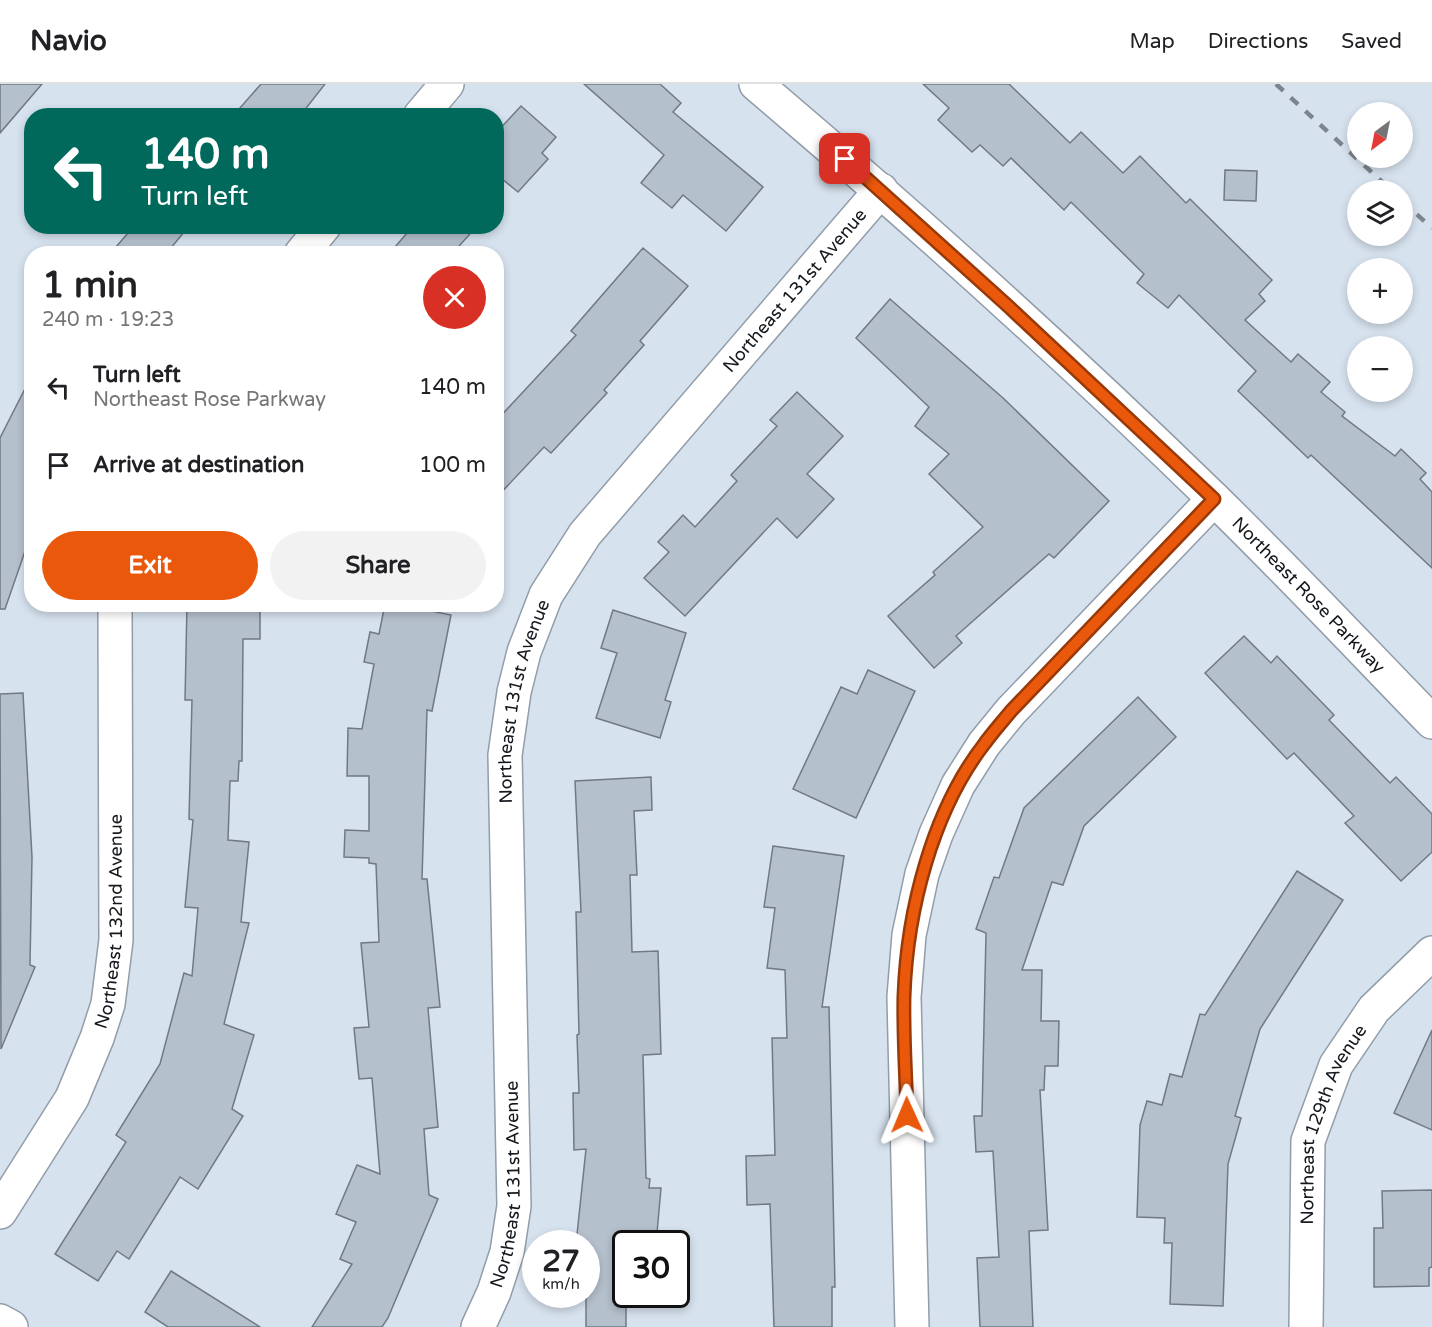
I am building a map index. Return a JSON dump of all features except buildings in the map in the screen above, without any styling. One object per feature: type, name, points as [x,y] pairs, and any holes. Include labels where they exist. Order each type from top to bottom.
[{"type":"street","points":[[427,108],[447,84]]},
{"type":"street","name":"Northeast Rose Parkway","points":[[756,84],[880,190],[1000,298],[1214,499],[1432,722]]},
{"type":"street","name":"Northeast 131st Avenue","points":[[478,1327],[494,1292],[507,1252],[514,1206],[505,755],[514,692],[524,652],[546,596],[585,534],[880,190]]},
{"type":"street","points":[[308,246],[317,234]]},
{"type":"street","points":[[912,1327],[904,997],[909,935],[922,874],[936,834],[958,785],[984,744],[1011,711],[1214,499]]},
{"type":"street","name":"Northeast 132nd Avenue","points":[[0,1212],[72,1098],[97,1038],[108,1004],[116,940],[115,612]]},
{"type":"street","name":"Northeast 129th Avenue","points":[[1306,1327],[1308,1141],[1336,1065],[1374,1009],[1432,953]]},
{"type":"street","points":[[0,1321],[11,1327]]},
{"type":"railway","points":[[1276,84],[1380,180]]},
{"type":"railway","points":[[1413,211],[1432,228]]},
{"type":"route","points":[[845,159],[1008,306],[1214,499],[1011,711],[984,744],[958,785],[936,834],[922,874],[909,935],[904,997],[907,1115]]}]
